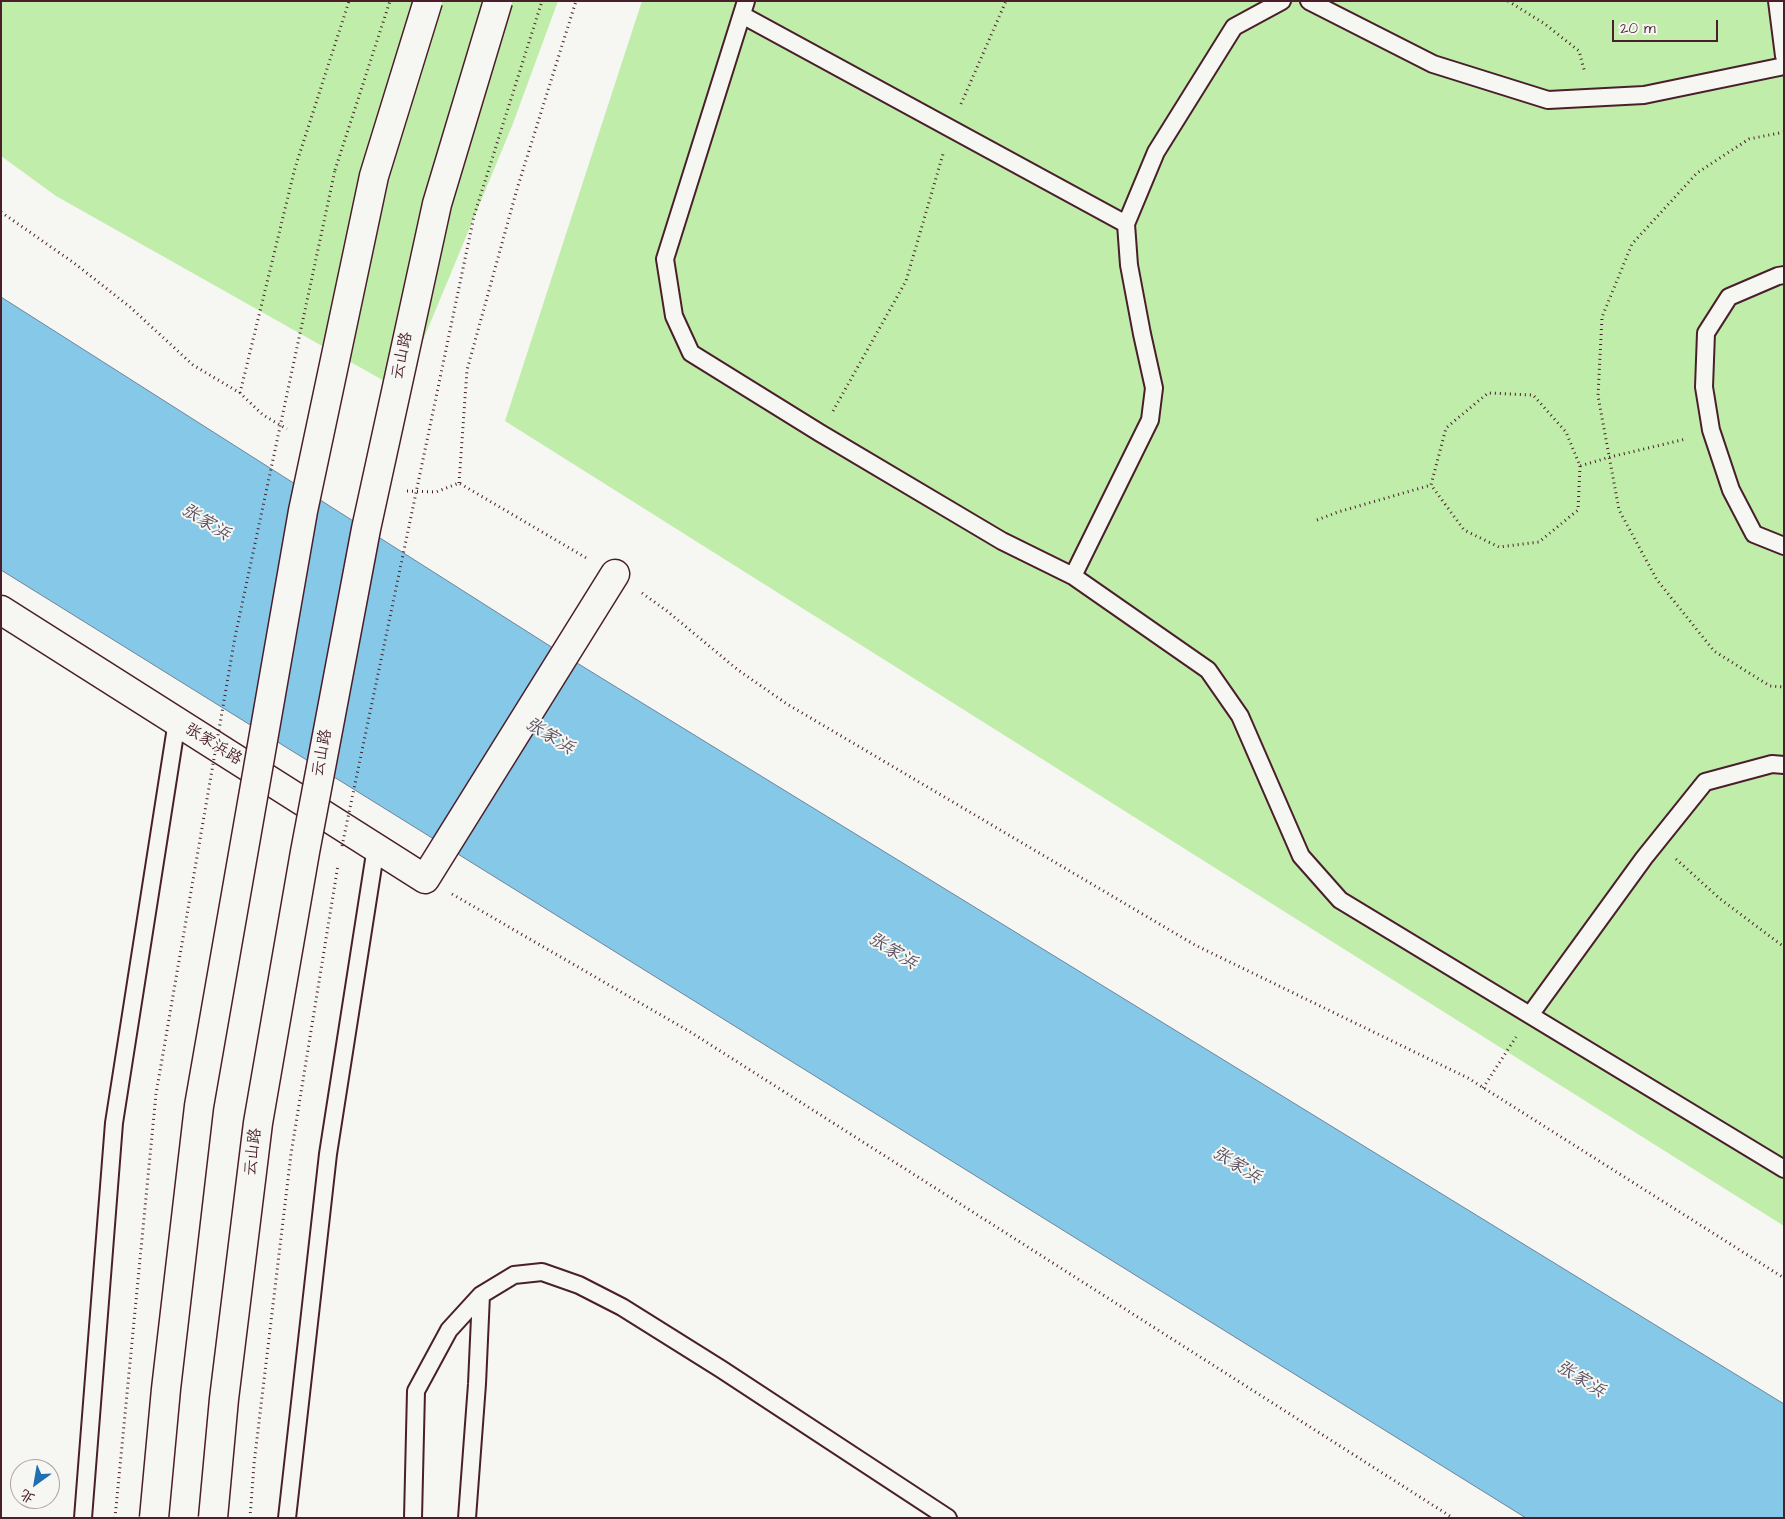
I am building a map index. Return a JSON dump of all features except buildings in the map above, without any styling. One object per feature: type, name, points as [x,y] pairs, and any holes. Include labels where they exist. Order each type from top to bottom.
[{"type":"main road","points":[[154,1518],[166,1389],[199,1106],[299,530],[374,176],[428,1]]},
{"type":"main road","name":"云山路","points":[[213,1518],[224,1399],[258,1123],[314,803],[366,529],[437,204],[498,1]]},
{"type":"main road","points":[[426,879],[615,574]]},
{"type":"main road","name":"张家浜路","points":[[1,610],[426,879]]},
{"type":"lane","points":[[1073,576],[1150,420],[1154,388],[1129,265],[1126,224],[1156,152],[1234,27],[1282,1]]},
{"type":"lane","points":[[1309,1],[1433,64],[1548,100],[1644,95],[1784,66]]},
{"type":"lane","points":[[1778,1],[1784,56]]},
{"type":"lane","points":[[1126,224],[950,130],[744,8],[665,259],[674,316],[691,353],[820,433],[1002,541],[1073,576],[1208,670],[1240,716],[1301,856],[1340,900],[1784,1169]]},
{"type":"lane","points":[[1784,275],[1729,296],[1706,333],[1704,387],[1710,430],[1731,490],[1754,534],[1784,546]]},
{"type":"lane","points":[[83,1518],[114,1123],[176,721]]},
{"type":"lane","points":[[1530,1016],[1656,843],[1705,782],[1772,764],[1784,765]]},
{"type":"lane","points":[[287,1518],[328,1154],[376,847]]},
{"type":"lane","points":[[413,1518],[416,1391],[449,1330],[481,1295],[514,1275],[542,1272],[579,1285],[622,1307],[721,1369],[948,1518]]},
{"type":"lane","points":[[467,1518],[481,1295]]},
{"type":"path","points":[[240,393],[294,168],[349,1]]},
{"type":"path","points":[[115,1518],[156,1094],[235,636],[335,170],[390,1]]},
{"type":"path","points":[[340,854],[474,216],[542,1]]},
{"type":"path","points":[[460,483],[467,370],[517,189],[576,1]]},
{"type":"path","points":[[820,433],[906,281],[950,130],[1006,1]]},
{"type":"path","points":[[1508,1],[1545,24],[1580,51],[1590,98]]},
{"type":"path","points":[[1784,132],[1749,139],[1697,173],[1632,244],[1602,317],[1598,396],[1619,510],[1657,580],[1714,652],[1770,686],[1784,687]]},
{"type":"path","points":[[1,212],[74,263],[130,307],[193,365],[240,393],[263,415],[288,429]]},
{"type":"path","points":[[1488,393],[1533,396],[1566,432],[1580,466],[1578,510],[1539,542],[1499,547],[1464,530],[1431,485],[1446,428],[1488,393]]},
{"type":"path","points":[[1580,466],[1610,456],[1686,439]]},
{"type":"path","points":[[403,490],[411,492],[436,492],[460,483]]},
{"type":"path","points":[[460,483],[615,574],[667,611],[738,670],[786,704],[1186,940],[1468,1078],[1784,1278]]},
{"type":"path","points":[[1317,520],[1431,485]]},
{"type":"path","points":[[1656,843],[1719,898],[1784,947]]},
{"type":"path","points":[[250,1518],[254,1464],[291,1154],[338,864]]},
{"type":"path","points":[[426,879],[692,1034],[1453,1518]]},
{"type":"path","points":[[1483,1088],[1530,1016]]},
{"type":"green space","points":[[1,1],[558,1],[512,126],[402,391],[56,196],[1,156]]},
{"type":"green space","points":[[642,1],[1784,1],[1784,1226],[505,421]]},
{"type":"water","name":"张家浜","points":[[1,297],[564,655],[1784,1404],[1784,1518],[1526,1518],[1,570]]}]
